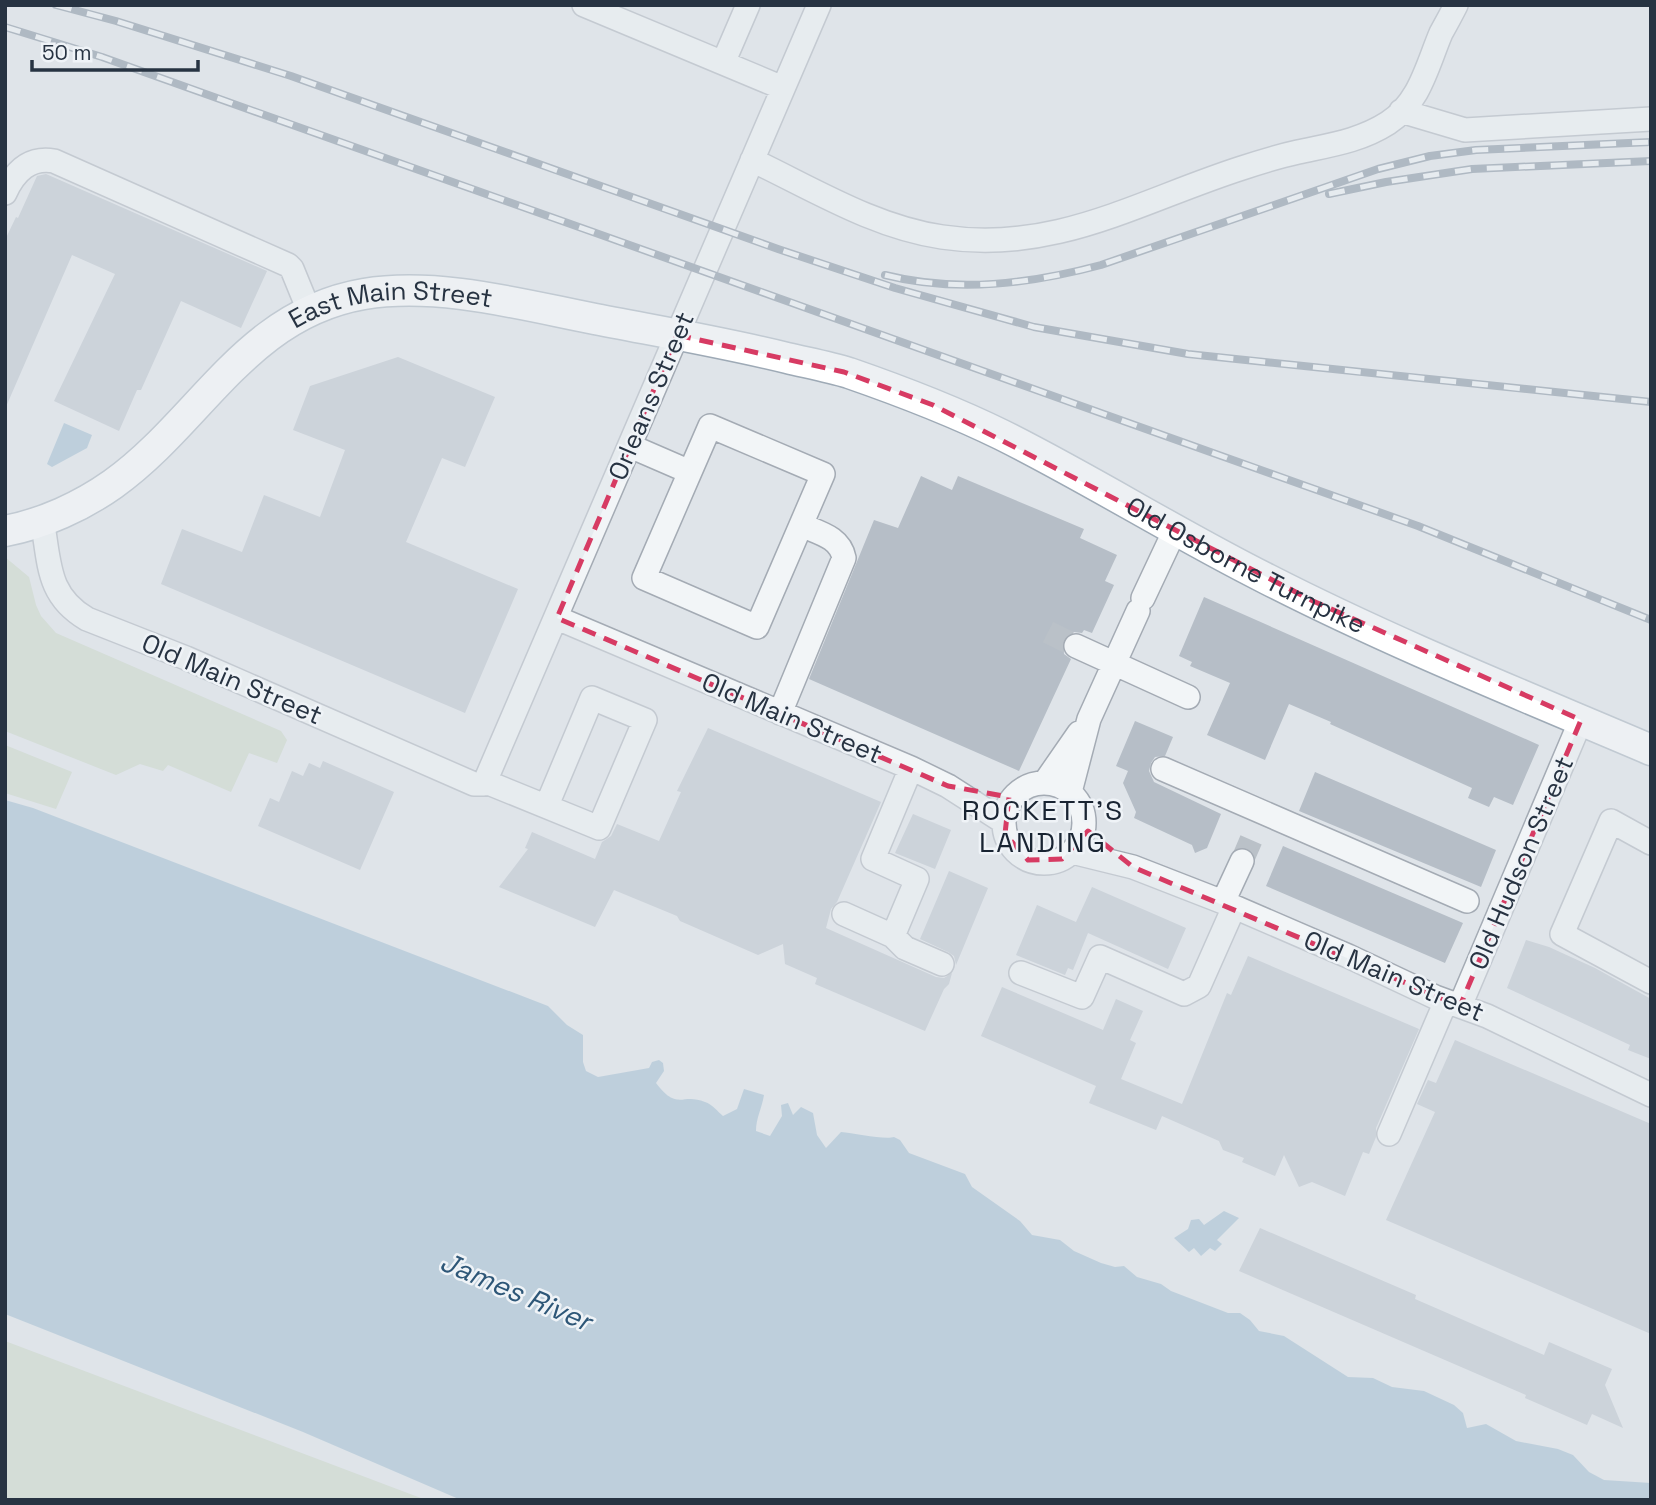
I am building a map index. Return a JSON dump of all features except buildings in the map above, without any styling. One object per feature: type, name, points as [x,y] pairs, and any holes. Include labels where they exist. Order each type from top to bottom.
[{"type":"main road","name":"East Main Street","points":[[5,531],[73,507],[114,483],[153,448],[241,357],[272,333],[330,303],[363,294],[433,290],[720,342],[844,372]]},
{"type":"main road","name":"Old Osborne Turnpike","points":[[844,372],[933,405],[1003,436],[1312,601],[1421,652],[1651,750]]},
{"type":"street","points":[[584,5],[783,88]]},
{"type":"street","points":[[723,63],[748,5]]},
{"type":"street","name":"Orleans Street","points":[[484,783],[819,5]]},
{"type":"street","points":[[752,160],[884,223],[943,237],[1014,241],[1087,226],[1242,168],[1297,152],[1339,145],[1389,122],[1419,89],[1456,5]]},
{"type":"street","points":[[1401,111],[1465,130],[1651,119]]},
{"type":"street","points":[[5,193],[16,174],[26,165],[37,160],[54,161],[288,265],[310,313]]},
{"type":"street","points":[[710,426],[823,474],[757,627],[644,578],[690,472],[710,426]]},
{"type":"street","points":[[630,446],[690,472]]},
{"type":"street","name":"Old Main Street","points":[[42,520],[56,589],[72,610],[87,619],[186,658],[474,784],[484,783],[547,805],[599,828],[645,720],[592,698],[547,805]]},
{"type":"street","points":[[780,713],[844,558],[843,550],[837,541],[801,525]]},
{"type":"street","points":[[1070,792],[1089,719],[1175,530]]},
{"type":"street","name":"Old Main Street","points":[[556,618],[911,768],[948,786],[1004,822]]},
{"type":"street","points":[[1076,646],[1188,697]]},
{"type":"street","points":[[1045,782],[1089,719]]},
{"type":"street","name":"Old Hudson Street","points":[[1389,1134],[1453,1003],[1581,720]]},
{"type":"street","points":[[893,936],[917,879],[873,859],[911,768]]},
{"type":"street","points":[[1163,769],[1258,823],[1467,901]]},
{"type":"street","points":[[1045,782],[1070,792],[1079,802],[1084,814],[1080,841],[1072,852],[1051,863],[1028,860],[1018,854],[1005,834],[1006,809],[1013,798],[1022,789],[1045,782]]},
{"type":"street","name":"Old Main Street","points":[[948,786],[1013,798]]},
{"type":"street","points":[[1651,842],[1611,821],[1562,934],[1651,982]]},
{"type":"street","name":"Old Main Street","points":[[1084,828],[1133,867]]},
{"type":"street","name":"Old Main Street","points":[[1072,852],[1133,867],[1228,905],[1487,1016],[1651,1095]]},
{"type":"street","points":[[1020,972],[1082,997],[1100,957],[1184,994],[1199,986],[1242,861]]},
{"type":"street","points":[[844,914],[893,936],[905,948],[942,964]]},
{"type":"highlighted area","points":[[677,335],[844,372],[933,405],[1313,601],[1581,720],[1460,1006],[1133,867],[1088,831],[1062,859],[1028,860],[1005,834],[1009,797],[948,786],[557,618]]},
{"type":"green space","points":[[5,557],[29,577],[41,616],[56,633],[281,731],[287,740],[277,763],[249,753],[231,792],[168,765],[163,771],[140,764],[116,775],[5,731]]},
{"type":"green space","points":[[5,745],[72,772],[56,809],[5,793]]},
{"type":"green space","points":[[5,1341],[426,1500],[5,1500]]},
{"type":"water","points":[[64,423],[92,435],[87,448],[52,467],[47,464]]},
{"type":"water","name":"James River","points":[[5,800],[33,808],[548,1006],[567,1025],[583,1035],[583,1062],[586,1071],[598,1077],[649,1068],[652,1062],[659,1060],[663,1063],[664,1071],[656,1083],[663,1092],[675,1099],[708,1103],[723,1116],[737,1109],[744,1089],[764,1095],[756,1131],[770,1136],[782,1116],[781,1105],[788,1103],[793,1115],[801,1107],[813,1113],[817,1135],[826,1148],[841,1132],[894,1137],[900,1140],[909,1153],[965,1174],[972,1187],[1020,1221],[1032,1235],[1060,1240],[1074,1251],[1101,1263],[1115,1267],[1124,1266],[1137,1277],[1161,1284],[1171,1291],[1228,1313],[1240,1313],[1259,1331],[1284,1336],[1348,1377],[1373,1378],[1392,1387],[1424,1391],[1454,1405],[1463,1413],[1467,1428],[1486,1424],[1516,1441],[1558,1449],[1573,1455],[1589,1472],[1604,1480],[1651,1483],[1651,1500],[461,1500],[303,1432],[5,1314]]},
{"type":"water","points":[[1224,1211],[1239,1218],[1217,1240],[1222,1244],[1215,1251],[1210,1248],[1201,1256],[1194,1248],[1189,1252],[1174,1238],[1188,1229],[1191,1220],[1199,1219],[1204,1225]]},
{"type":"tunnel","points":[[1048,632],[1076,646]]},
{"type":"tunnel","points":[[1242,861],[1254,833]]},
{"type":"railway","points":[[56,5],[291,76],[895,288],[1034,327],[1188,354],[1651,402]]},
{"type":"railway","points":[[5,27],[102,57],[1418,526],[1651,620]]},
{"type":"railway","points":[[885,275],[912,281],[966,285],[1047,277],[1101,265],[1378,169],[1430,156],[1476,150],[1651,142]]},
{"type":"railway","points":[[1329,194],[1472,169],[1651,161]]},
{"type":"district","name":"ROCKETT'S LANDING","points":[[1043,826]]}]
